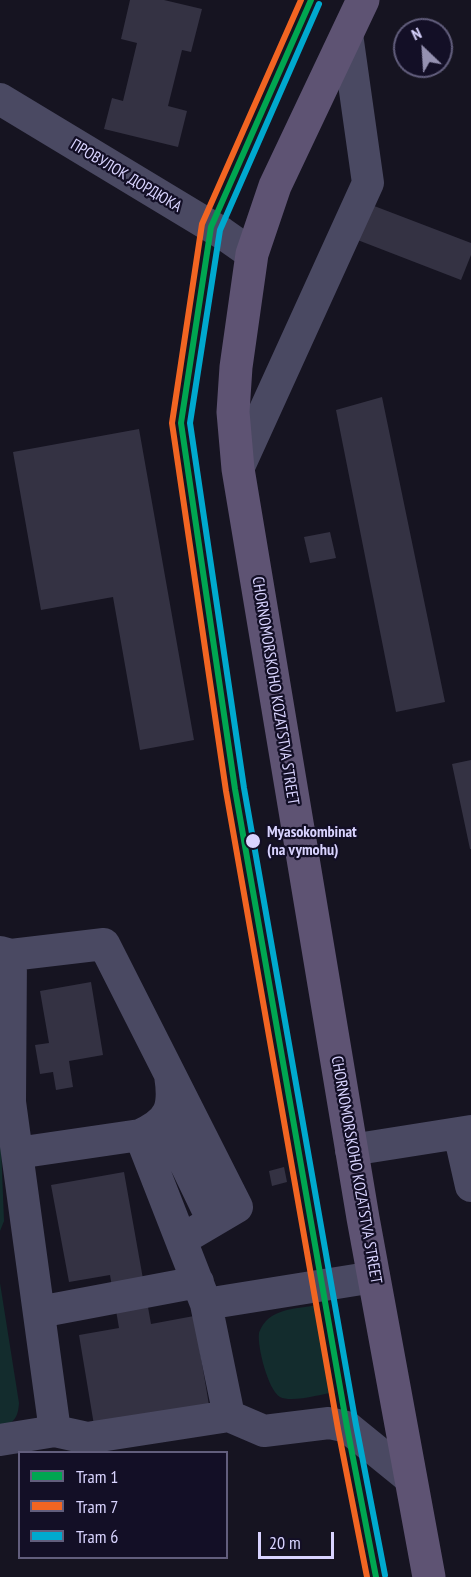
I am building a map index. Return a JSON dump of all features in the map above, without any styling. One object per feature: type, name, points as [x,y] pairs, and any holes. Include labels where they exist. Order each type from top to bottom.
[{"type":"main road","name":"CHORNOMORSKOHO KOZATSTVA STREET","points":[[363,0],[275,186],[252,254],[236,367],[233,412],[238,469],[351,1150],[429,1577]]},
{"type":"street","points":[[238,469],[368,183],[347,34]]},
{"type":"street","name":"ПРОВУЛОК ДОРДЮКА","points":[[0,99],[222,233],[252,254]]},
{"type":"street","points":[[55,1431],[17,1153],[5,1096],[5,953],[104,944],[237,1207],[182,1240]]},
{"type":"street","points":[[17,1153],[152,1127],[171,1107],[172,1092],[169,1072]]},
{"type":"street","points":[[152,1127],[213,1221]]},
{"type":"street","points":[[152,1127],[182,1240],[202,1293],[229,1416]]},
{"type":"street","points":[[351,1150],[465,1132],[471,1186]]},
{"type":"street","points":[[39,1312],[202,1293],[374,1277]]},
{"type":"street","points":[[0,1440],[55,1431],[87,1438],[229,1416],[264,1431],[328,1422],[339,1424],[365,1441],[411,1479]]},
{"type":"green space","points":[[0,1120],[4,1221],[0,1231]]},
{"type":"green space","points":[[0,1283],[19,1403],[18,1413],[14,1419],[0,1428]]},
{"type":"green space","points":[[318,1305],[335,1392],[299,1399],[285,1399],[280,1397],[271,1386],[264,1367],[259,1339],[260,1331],[266,1321],[277,1313]]},
{"type":"building","points":[[130,0],[164,0],[202,9],[191,52],[182,50],[168,106],[187,111],[178,147],[104,129],[112,98],[123,101],[137,43],[121,39]]},
{"type":"building","points":[[369,204],[471,243],[471,255],[461,280],[355,239]]},
{"type":"building","points":[[382,397],[445,702],[396,712],[336,410]]},
{"type":"building","points":[[139,429],[194,740],[140,750],[113,597],[41,610],[13,452]]},
{"type":"building","points":[[330,532],[336,558],[310,563],[304,537]]},
{"type":"building","points":[[471,760],[471,849],[470,849],[452,764]]},
{"type":"building","points":[[91,982],[103,1055],[69,1061],[73,1087],[56,1090],[53,1072],[40,1074],[35,1045],[49,1043],[40,991]]},
{"type":"building","points":[[284,1167],[287,1182],[272,1186],[269,1171]]},
{"type":"building","points":[[124,1172],[151,1324],[194,1316],[209,1405],[94,1425],[79,1335],[119,1328],[110,1275],[69,1282],[51,1185]]},
{"type":"tram line","name":"7","points":[[301,0],[202,224],[172,423],[226,791],[338,1429],[367,1577]]},
{"type":"tram line","name":"1","points":[[311,0],[211,227],[181,423],[235,789],[347,1427],[376,1577]]},
{"type":"tram line","name":"6","points":[[319,4],[220,230],[190,423],[244,788],[356,1425],[385,1575]]},
{"type":"place","name":"Myasokombinat (na vymohu)","points":[[253,841]]}]
